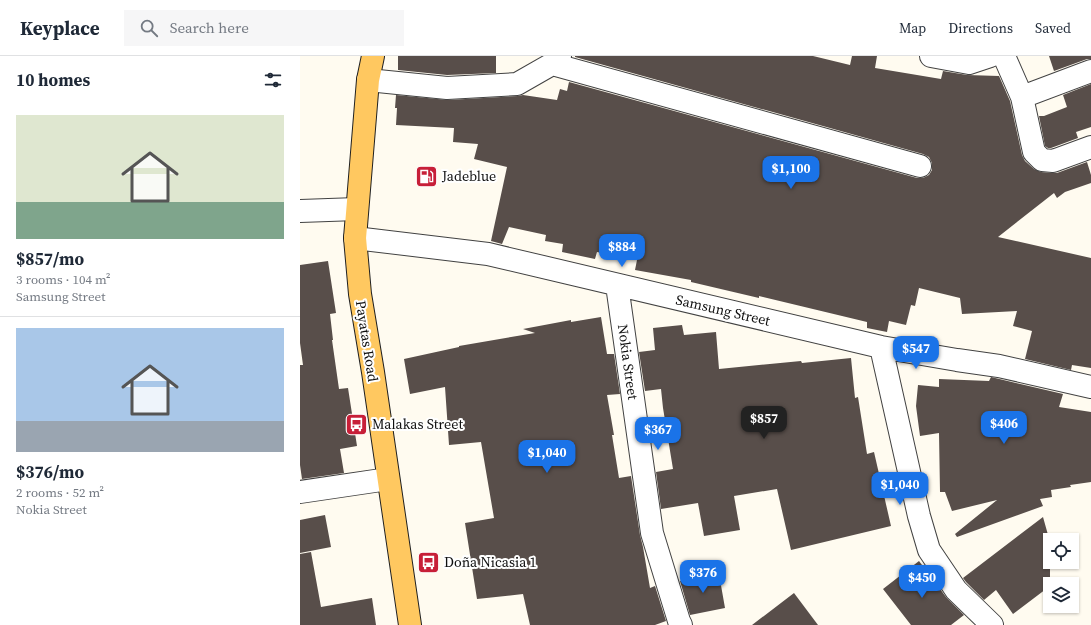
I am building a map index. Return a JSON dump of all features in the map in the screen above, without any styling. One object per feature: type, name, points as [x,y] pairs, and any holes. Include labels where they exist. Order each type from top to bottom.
[{"type":"main road","name":"Payatas Road","points":[[373,56],[368,80],[355,238],[360,294],[373,372],[410,625]]},
{"type":"street","points":[[931,56],[969,63],[990,56]]},
{"type":"street","points":[[1004,56],[1022,97],[1034,152],[1042,160],[1053,161],[1091,147]]},
{"type":"street","points":[[368,80],[447,88],[517,84],[556,60],[920,166]]},
{"type":"street","points":[[1022,97],[1091,71]]},
{"type":"street","points":[[300,211],[357,209]]},
{"type":"street","name":"Samsung Street","points":[[355,238],[488,254],[881,347],[999,366],[1091,387]]},
{"type":"street","name":"Nokia Street","points":[[617,285],[652,533],[681,625]]},
{"type":"street","points":[[881,347],[919,516],[929,550],[956,590],[992,625]]},
{"type":"street","points":[[300,492],[388,479]]},
{"type":"building","points":[[398,56],[496,56],[496,73],[447,75],[398,70]]},
{"type":"building","points":[[575,56],[813,56],[850,65],[852,56],[877,56],[875,68],[941,79],[943,71],[967,75],[999,76],[1010,101],[1022,155],[1025,161],[1034,169],[1041,172],[1052,173],[1057,173],[1087,162],[1091,175],[1091,183],[1065,192],[1057,198],[1054,193],[998,237],[1091,258],[1091,368],[1072,365],[1071,370],[1025,359],[1032,331],[1013,326],[1017,311],[962,314],[960,298],[919,288],[915,306],[911,305],[906,325],[889,321],[887,332],[867,328],[867,322],[759,296],[759,298],[691,282],[691,280],[635,270],[637,260],[597,252],[595,259],[562,252],[563,244],[545,241],[546,235],[509,227],[502,244],[491,241],[507,167],[474,159],[478,144],[453,142],[454,128],[396,125],[396,95],[448,100],[523,95],[557,100],[560,89],[567,91],[569,82],[917,178],[923,178],[929,175],[932,170],[932,163],[929,157],[923,154]]},
{"type":"building","points":[[1049,56],[1091,56],[1091,59],[1087,59],[1054,71]]},
{"type":"building","points":[[1091,84],[1091,127],[1076,132],[1078,138],[1051,148],[1045,146],[1039,116],[1044,116],[1067,107],[1063,95]]},
{"type":"building","points":[[328,261],[336,313],[330,314],[339,389],[348,388],[357,446],[340,449],[344,473],[302,479],[300,465],[300,365],[303,365],[300,343],[300,265]]},
{"type":"building","points":[[601,317],[607,354],[614,354],[620,394],[607,395],[614,435],[612,435],[619,478],[631,476],[650,588],[655,586],[666,621],[655,625],[530,625],[523,594],[477,599],[465,523],[494,518],[481,442],[449,445],[445,387],[410,394],[404,359],[459,346],[535,333],[523,329],[571,320],[571,322]]},
{"type":"building","points":[[682,325],[684,335],[716,332],[719,369],[851,358],[855,398],[858,397],[867,454],[874,452],[891,526],[791,550],[777,489],[734,496],[740,530],[704,536],[698,503],[661,509],[656,472],[673,469],[661,389],[645,391],[639,352],[655,350],[653,328]]},
{"type":"building","points":[[991,377],[1063,394],[1059,407],[1091,412],[1091,482],[1051,490],[1052,497],[1040,499],[1043,506],[957,537],[955,534],[997,500],[952,511],[945,492],[940,492],[939,433],[920,436],[916,406],[918,385],[939,387],[939,379],[989,381]]},
{"type":"building","points":[[325,515],[331,547],[300,553],[300,520]]},
{"type":"building","points":[[1043,517],[1047,533],[1043,533],[1043,569],[1050,569],[1050,577],[1043,577],[1043,591],[1013,614],[996,590],[984,600],[963,578]]},
{"type":"building","points":[[311,552],[321,607],[372,598],[376,625],[300,625],[300,554]]},
{"type":"building","points":[[919,561],[946,597],[964,615],[951,625],[911,625],[883,589]]},
{"type":"building","points":[[719,574],[725,608],[690,615],[680,581]]},
{"type":"building","points":[[794,593],[818,625],[752,625]]},
{"type":"place","name":"Jadeblue","points":[[426,176]]},
{"type":"place","name":"Malakas Street","points":[[357,424]]},
{"type":"place","name":"Doña Nicasia 1","points":[[428,562]]}]
